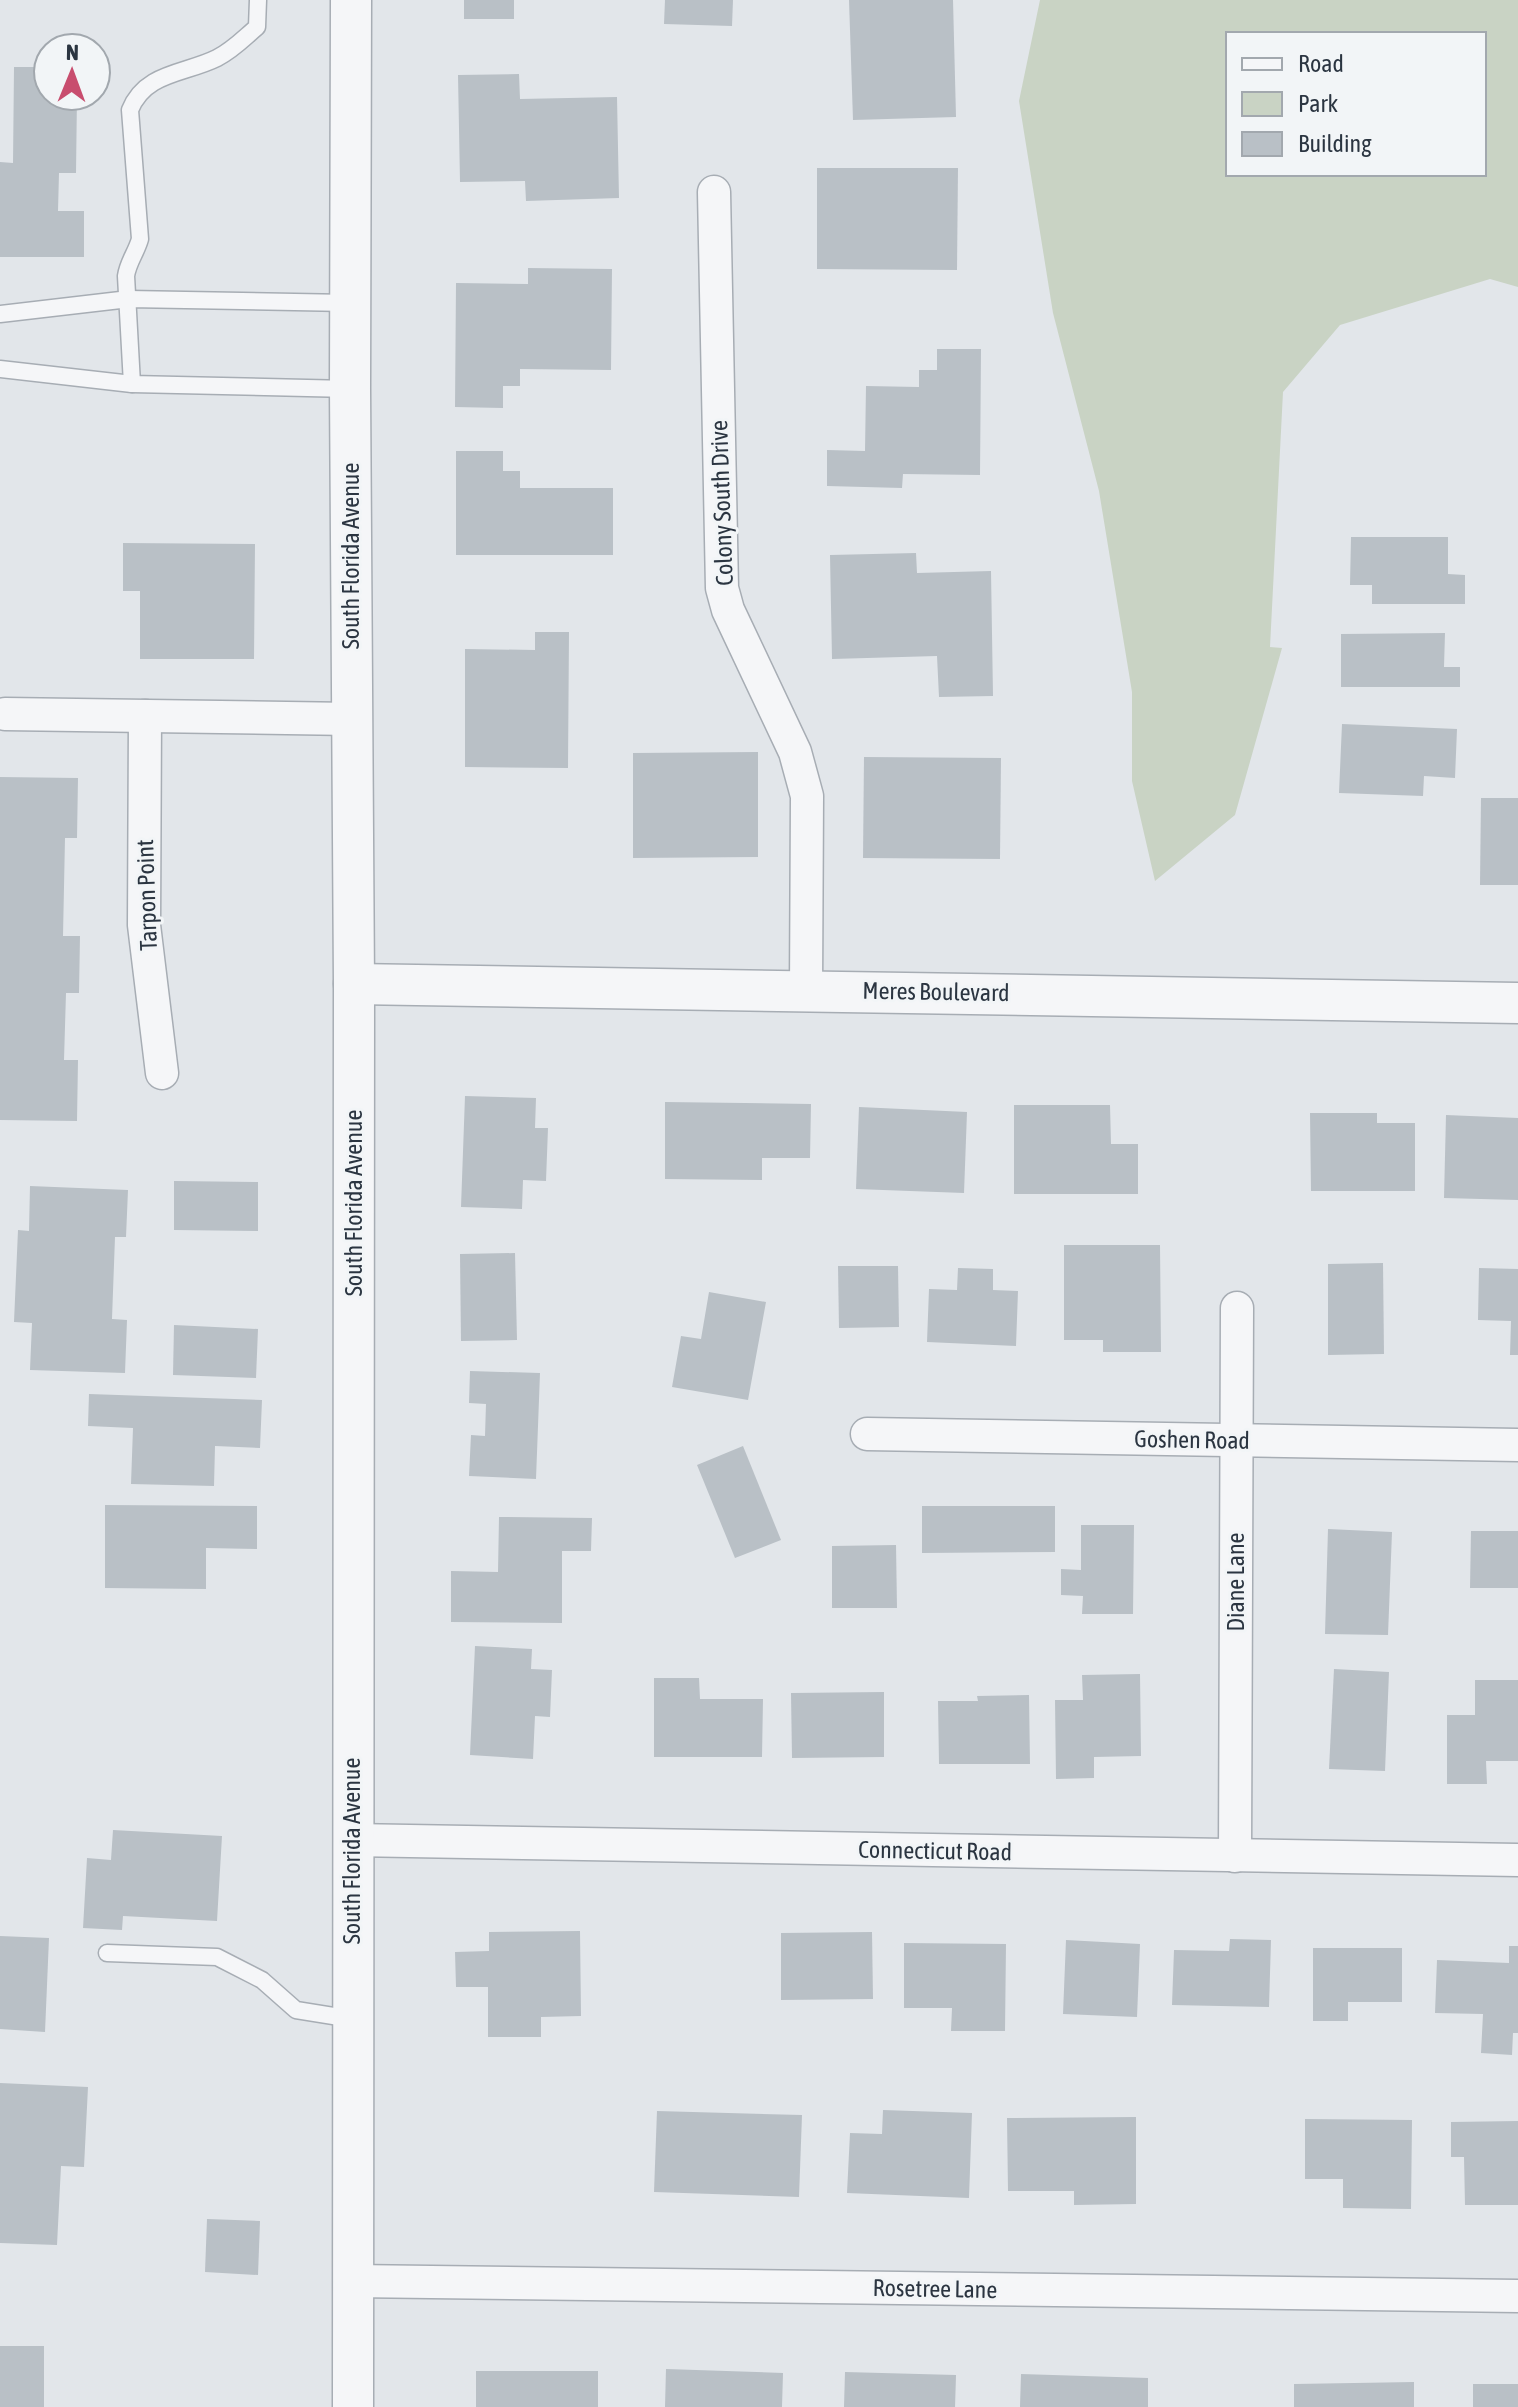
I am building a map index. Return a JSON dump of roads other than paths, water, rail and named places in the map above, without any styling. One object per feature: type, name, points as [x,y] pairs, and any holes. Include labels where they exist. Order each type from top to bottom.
[{"type":"street","name":"South Florida Avenue","points":[[351,0],[353,2407]]},
{"type":"street","name":"Colony South Drive","points":[[714,192],[722,588],[728,610],[795,752],[807,796],[806,990]]},
{"type":"street","points":[[5,714],[352,719]]},
{"type":"street","name":"Tarpon Point","points":[[145,716],[144,925],[162,1073]]},
{"type":"street","name":"Meres Boulevard","points":[[354,984],[1518,1003]]},
{"type":"street","name":"Diane Lane","points":[[1235,1856],[1237,1308]]},
{"type":"street","name":"Goshen Road","points":[[867,1434],[1518,1445]]},
{"type":"street","name":"Connecticut Road","points":[[352,1840],[1518,1860]]},
{"type":"street","name":"Rosetree Lane","points":[[352,2281],[1518,2296]]},
{"type":"lane","points":[[132,384],[126,276],[128,261],[137,252],[140,239],[130,110],[136,94],[148,83],[216,59],[235,47],[257,27],[258,0]]},
{"type":"lane","points":[[0,314],[129,299],[351,304]]},
{"type":"lane","points":[[0,369],[132,384],[350,389]]},
{"type":"lane","points":[[107,1953],[217,1957],[262,1980],[296,2010],[352,2019]]}]
